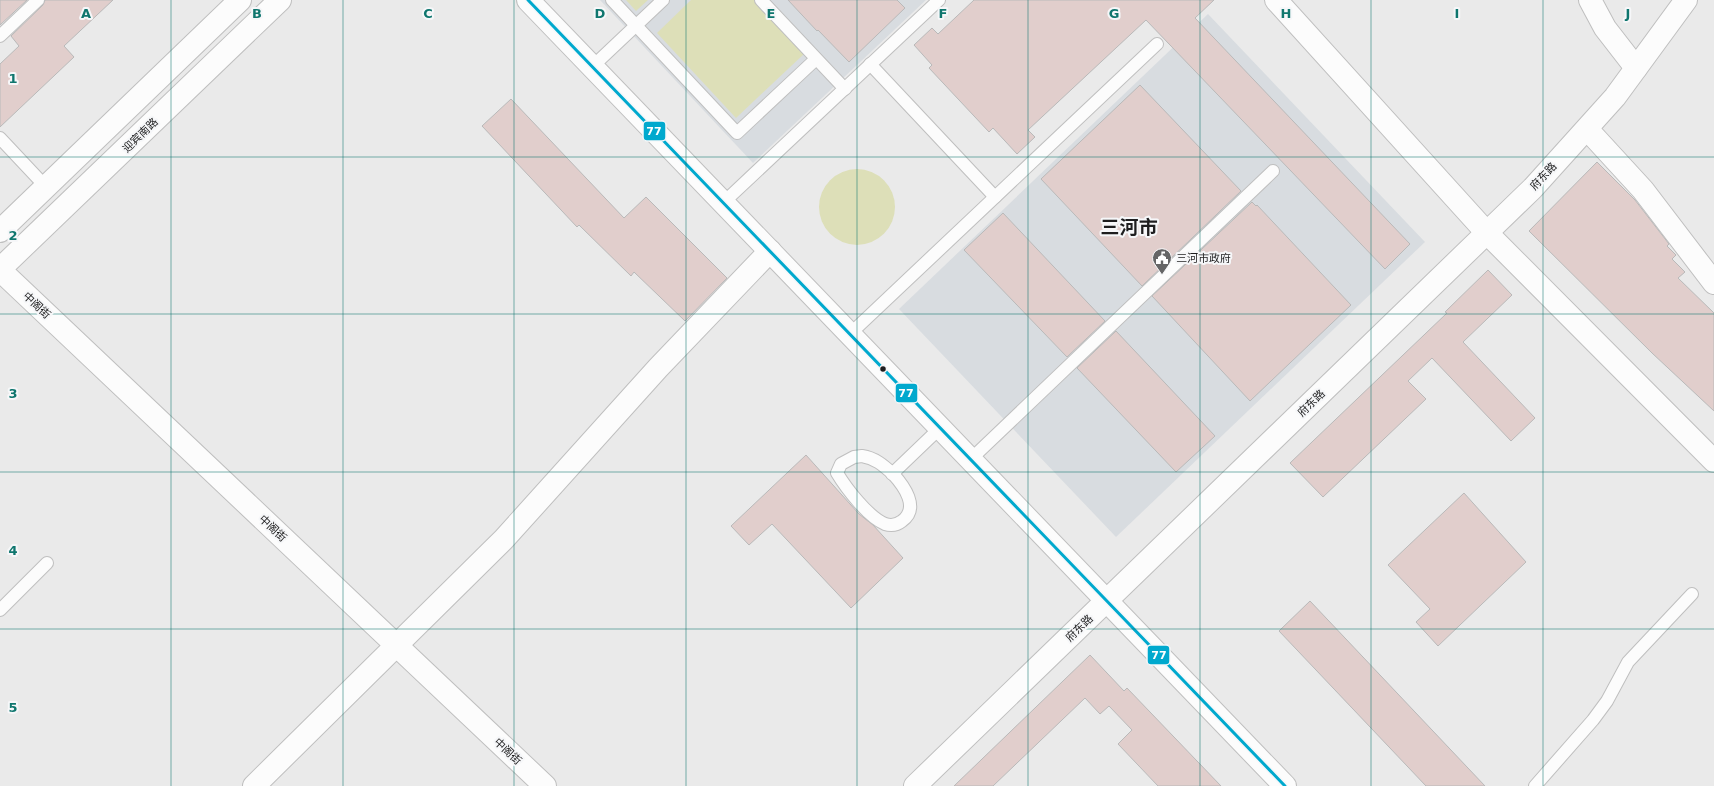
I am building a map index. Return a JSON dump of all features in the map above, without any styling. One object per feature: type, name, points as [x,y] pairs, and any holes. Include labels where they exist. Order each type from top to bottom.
[{"type":"street","points":[[0,231],[240,0]]},
{"type":"street","name":"迎宾南路","points":[[0,270],[280,0]]},
{"type":"street","points":[[528,0],[1284,786]]},
{"type":"street","points":[[1276,0],[1487,233],[1714,461]]},
{"type":"street","points":[[1590,0],[1605,28],[1636,68]]},
{"type":"street","name":"府东路","points":[[915,786],[1533,188],[1587,130],[1615,97],[1686,0]]},
{"type":"street","points":[[1587,130],[1643,190],[1714,283]]},
{"type":"street","points":[[254,786],[504,539],[658,368],[770,251]]},
{"type":"street","name":"中阁街","points":[[0,270],[545,786]]},
{"type":"lane","points":[[0,36],[38,0]]},
{"type":"lane","points":[[612,0],[737,133],[816,59]]},
{"type":"lane","points":[[592,67],[663,0]]},
{"type":"lane","points":[[761,0],[844,89]]},
{"type":"lane","points":[[723,203],[939,0]]},
{"type":"lane","points":[[850,334],[1157,44]]},
{"type":"lane","points":[[870,64],[995,197]]},
{"type":"lane","points":[[0,138],[46,187]]},
{"type":"lane","points":[[970,460],[1273,171]]},
{"type":"lane","points":[[892,474],[940,428]]},
{"type":"lane","points":[[862,456],[869,457],[882,464],[892,474],[906,492],[910,506],[909,514],[898,524],[891,525],[884,523],[866,509],[845,487],[837,473],[841,464],[854,457],[862,456]]},
{"type":"lane","points":[[0,610],[47,563]]},
{"type":"lane","points":[[1535,786],[1593,720],[1607,701],[1628,662],[1692,594]]},
{"type":"shaded area","points":[[600,0],[926,0],[753,163]]},
{"type":"shaded area","name":"三河市政府","points":[[1208,14],[1425,242],[1116,537],[899,309]]},
{"type":"green space","points":[[626,0],[648,0],[636,11]]},
{"type":"green space","points":[[691,0],[755,0],[805,53],[736,118],[657,33]]},
{"type":"green space","points":[[857,169],[871,172],[884,180],[892,193],[895,207],[892,221],[884,234],[871,242],[857,245],[843,242],[830,234],[822,221],[819,207],[822,193],[830,180],[843,172]]},
{"type":"building","points":[[0,0],[27,0],[0,25]]},
{"type":"building","points":[[45,0],[113,0],[64,46],[74,57],[0,127],[0,64],[19,46],[11,36],[43,5]]},
{"type":"building","points":[[788,0],[897,0],[905,8],[849,62]]},
{"type":"building","points":[[974,0],[1214,0],[1195,18],[1410,244],[1385,269],[1146,20],[1028,130],[1035,137],[1017,154],[993,128],[989,132],[929,68],[932,65],[914,45],[932,28],[938,34]]},
{"type":"building","points":[[1140,85],[1241,191],[1142,286],[1041,179]]},
{"type":"building","points":[[511,99],[624,218],[646,197],[727,278],[685,321],[634,272],[631,276],[579,225],[577,227],[482,126]]},
{"type":"building","points":[[1597,162],[1635,200],[1669,244],[1667,246],[1676,255],[1672,259],[1685,272],[1678,278],[1714,313],[1714,411],[1652,353],[1529,231]]},
{"type":"building","points":[[1252,202],[1256,206],[1257,205],[1351,305],[1250,401],[1152,296]]},
{"type":"building","points":[[1003,213],[1105,321],[1067,357],[964,250]]},
{"type":"building","points":[[1488,270],[1512,295],[1463,342],[1535,418],[1511,441],[1432,358],[1408,381],[1426,399],[1323,497],[1290,463],[1447,313],[1445,312]]},
{"type":"building","points":[[1116,331],[1215,436],[1176,472],[1077,368]]},
{"type":"building","points":[[806,455],[859,514],[873,525],[903,558],[851,608],[772,524],[749,545],[731,526]]},
{"type":"building","points":[[1464,493],[1526,562],[1438,646],[1416,622],[1430,609],[1388,565]]},
{"type":"building","points":[[1310,601],[1485,786],[1426,786],[1279,631]]},
{"type":"building","points":[[1090,655],[1124,691],[1127,688],[1221,786],[1158,786],[1118,744],[1132,730],[1109,706],[1100,714],[1085,698],[993,786],[954,786]]},
{"type":"transit line","name":"77","points":[[528,0],[1285,786]]},
{"type":"place","name":"三河市政府","points":[[1162,275]]},
{"type":"district","name":"三河市","points":[[1129,227]]}]
